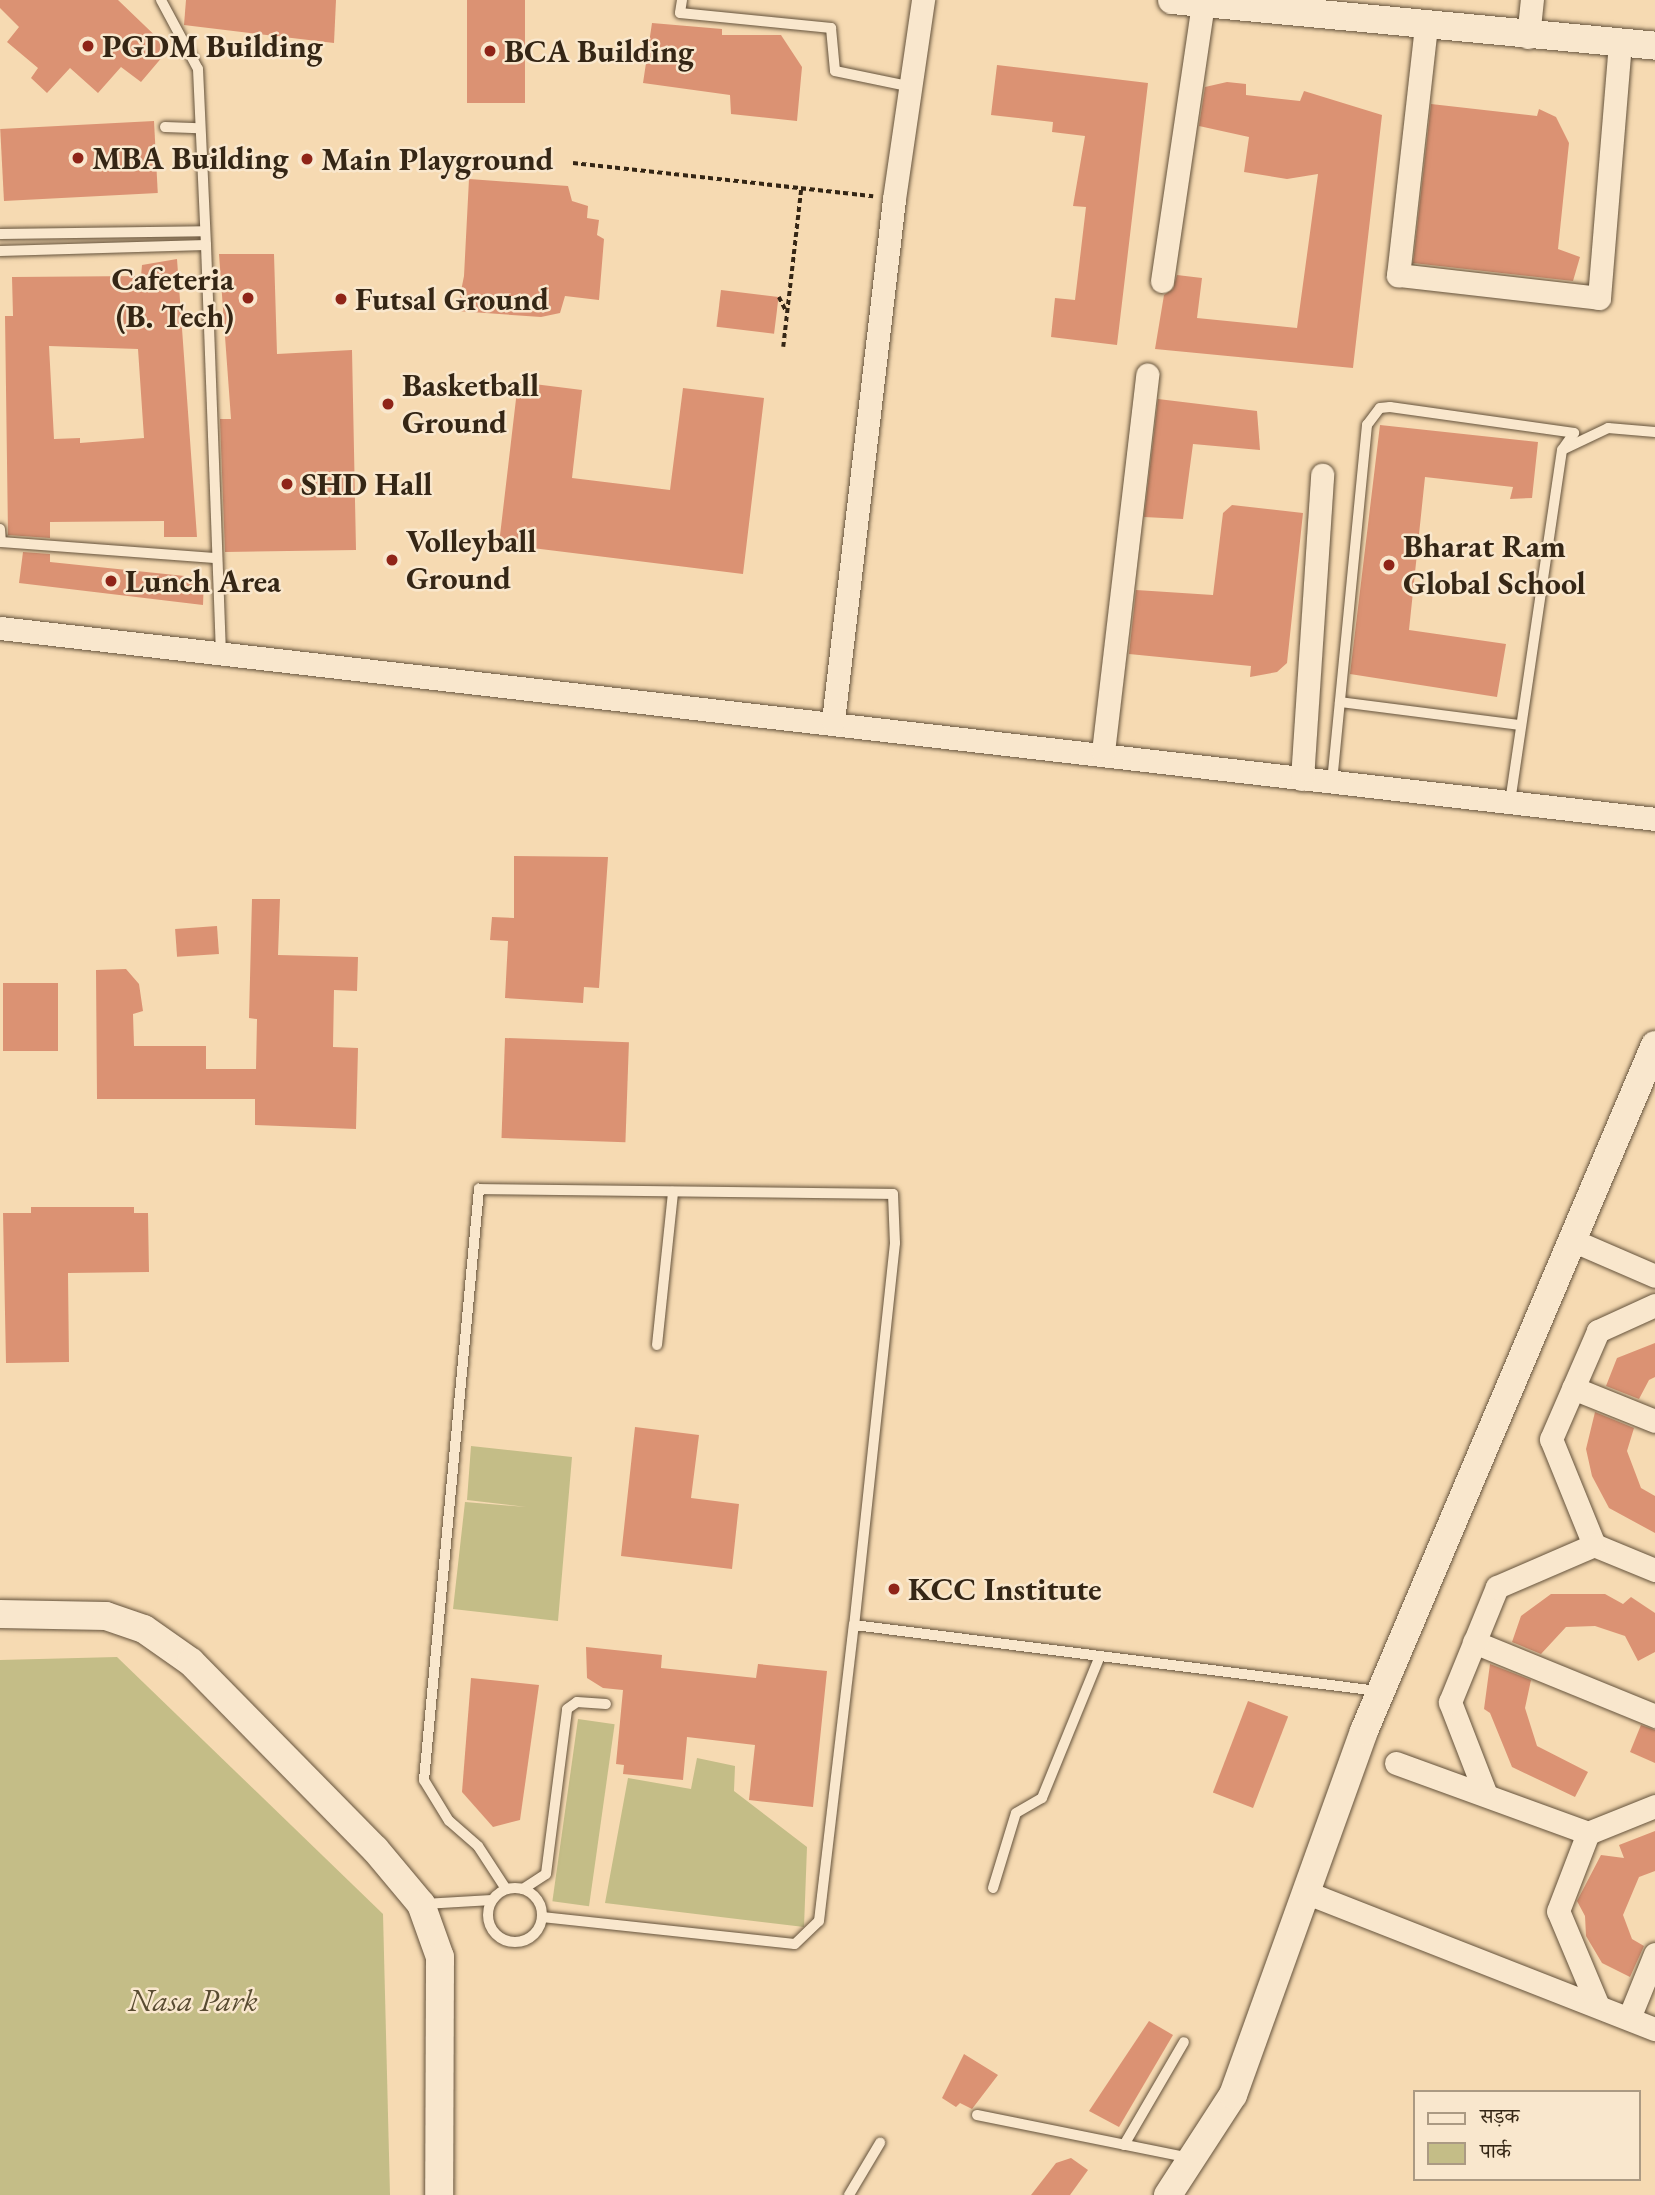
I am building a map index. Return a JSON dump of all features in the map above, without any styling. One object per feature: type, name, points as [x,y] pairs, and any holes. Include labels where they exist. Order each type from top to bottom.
[{"type":"street","points":[[834,721],[894,199],[923,0]]},
{"type":"street","points":[[1172,0],[1528,37],[1655,46]]},
{"type":"street","points":[[1528,37],[1532,0]]},
{"type":"street","points":[[1162,281],[1203,3]]},
{"type":"street","points":[[1426,26],[1398,275],[1598,298],[1620,45]]},
{"type":"street","points":[[1103,752],[1147,375]]},
{"type":"street","points":[[1302,779],[1322,475]]},
{"type":"street","points":[[0,628],[221,657],[834,721],[1103,752],[1302,779],[1655,819]]},
{"type":"street","points":[[1168,2195],[1233,2095],[1381,1691],[1572,1240],[1648,1083],[1655,1045]]},
{"type":"street","points":[[1572,1240],[1655,1276]]},
{"type":"street","points":[[1655,1305],[1598,1331],[1551,1439],[1594,1545],[1655,1570]]},
{"type":"street","points":[[1573,1388],[1655,1421]]},
{"type":"street","points":[[1486,1795],[1450,1702],[1497,1587],[1594,1545]]},
{"type":"street","points":[[0,1614],[106,1616],[144,1629],[191,1662],[375,1850],[421,1904],[440,1957],[439,2195]]},
{"type":"street","points":[[1475,1642],[1655,1716]]},
{"type":"street","points":[[1396,1763],[1588,1833],[1655,1806]]},
{"type":"street","points":[[1588,1833],[1558,1911],[1598,2006]]},
{"type":"street","points":[[1306,1892],[1655,2029]]},
{"type":"street","points":[[1629,2018],[1655,1954]]},
{"type":"lane","points":[[161,0],[198,69],[206,245],[214,558],[221,657]]},
{"type":"lane","points":[[682,0],[680,12],[831,28],[835,71],[912,87]]},
{"type":"lane","points":[[165,127],[199,128]]},
{"type":"lane","points":[[0,234],[205,231]]},
{"type":"lane","points":[[0,251],[206,245]]},
{"type":"lane","points":[[1332,782],[1371,415],[1390,407],[1574,433],[1562,450],[1510,802]]},
{"type":"lane","points":[[1562,450],[1608,428],[1655,432]]},
{"type":"lane","points":[[0,529],[1,542],[214,558]]},
{"type":"lane","points":[[1340,702],[1520,725]]},
{"type":"lane","points":[[506,1889],[478,1846],[449,1821],[424,1780],[479,1189],[893,1194],[895,1243],[820,1921],[795,1944],[542,1917]]},
{"type":"lane","points":[[657,1345],[673,1192]]},
{"type":"lane","points":[[854,1625],[1381,1691]]},
{"type":"lane","points":[[993,1888],[1016,1813],[1042,1798],[1100,1656]]},
{"type":"lane","points":[[421,1904],[492,1900],[506,1889],[523,1889],[546,1874],[567,1709],[577,1702],[606,1704]]},
{"type":"lane","points":[[492,1900],[488,1917],[502,1939],[528,1939],[542,1917],[538,1900],[523,1889]]},
{"type":"lane","points":[[1124,2145],[1184,2042]]},
{"type":"lane","points":[[977,2115],[1192,2159]]},
{"type":"lane","points":[[849,2195],[880,2143]]},
{"type":"path","points":[[573,163],[894,199]]},
{"type":"path","points":[[783,347],[801,188]]},
{"type":"path","points":[[779,297],[787,313]]},
{"type":"green space","points":[[471,1446],[572,1457],[558,1621],[453,1609],[465,1502],[526,1507],[467,1500]]},
{"type":"green space","name":"Nasa Park","points":[[117,1657],[383,1914],[390,2195],[0,2195],[0,1660]]},
{"type":"green space","points":[[578,1719],[615,1724],[589,1906],[552,1901]]},
{"type":"green space","points":[[697,1758],[735,1766],[734,1791],[807,1847],[804,1927],[605,1903],[628,1778],[691,1789]]},
{"type":"building","name":"PGDM Building","points":[[0,0],[118,0],[169,49],[141,82],[121,67],[98,93],[70,68],[47,93],[31,78],[38,68],[7,42],[19,27],[0,8]]},
{"type":"building","points":[[186,0],[336,0],[334,43],[184,25]]},
{"type":"building","name":"BCA Building","points":[[467,0],[525,0],[525,103],[467,103]]},
{"type":"building","points":[[652,23],[722,29],[722,35],[781,35],[802,67],[797,121],[731,114],[730,95],[643,83]]},
{"type":"building","points":[[997,65],[1148,83],[1117,345],[1051,337],[1055,298],[1075,300],[1086,207],[1073,206],[1085,136],[1052,132],[1053,122],[991,115]]},
{"type":"building","points":[[1227,82],[1246,84],[1246,95],[1300,101],[1304,91],[1382,115],[1353,368],[1155,349],[1164,295],[1173,289],[1177,275],[1202,278],[1197,318],[1297,328],[1318,174],[1287,179],[1244,172],[1249,137],[1199,126],[1205,87]]},
{"type":"building","points":[[1431,104],[1537,116],[1539,109],[1556,117],[1569,143],[1558,249],[1580,257],[1573,281],[1413,263]]},
{"type":"building","name":"MBA Building","points":[[154,121],[158,193],[4,201],[0,129]]},
{"type":"building","points":[[469,179],[568,186],[572,201],[588,206],[587,218],[599,220],[597,235],[604,239],[599,300],[565,296],[560,313],[541,317],[457,311],[464,276]]},
{"type":"building","points":[[219,254],[274,254],[277,354],[352,350],[356,550],[225,552],[220,419],[231,419]]},
{"type":"building","points":[[177,259],[197,537],[164,537],[164,521],[50,522],[50,538],[8,535],[5,316],[13,316],[12,277],[141,276],[142,265]],"holes":[[[49,346],[138,349],[144,438],[80,443],[80,438],[54,439]]]},
{"type":"building","points":[[721,290],[779,297],[774,334],[716,327]]},
{"type":"building","points":[[518,382],[582,390],[572,478],[670,490],[683,388],[764,398],[743,574],[499,544]]},
{"type":"building","points":[[1158,399],[1257,411],[1260,450],[1193,444],[1183,519],[1144,517]]},
{"type":"building","name":"Bharat Ram Global School","points":[[1380,425],[1538,442],[1532,498],[1510,499],[1513,487],[1425,477],[1409,630],[1506,644],[1497,697],[1350,674]]},
{"type":"building","points":[[1232,505],[1303,513],[1287,663],[1277,672],[1250,677],[1251,666],[1129,654],[1136,590],[1213,595],[1223,513]]},
{"type":"building","name":"Lunch Area","points":[[23,552],[50,554],[50,562],[204,578],[203,605],[19,583]]},
{"type":"building","points":[[514,856],[608,857],[599,988],[584,987],[583,1003],[505,998],[508,941],[490,940],[492,917],[514,918]]},
{"type":"building","points":[[252,899],[280,899],[278,955],[358,957],[357,991],[334,990],[333,1047],[358,1048],[356,1129],[255,1125],[255,1099],[97,1099],[96,970],[126,969],[139,984],[143,1011],[133,1014],[134,1046],[206,1046],[206,1069],[256,1069],[257,1019],[249,1018]]},
{"type":"building","points":[[217,926],[219,954],[177,957],[175,929]]},
{"type":"building","points":[[3,983],[58,983],[58,1051],[3,1051]]},
{"type":"building","points":[[505,1038],[629,1042],[625,1142],[502,1138]]},
{"type":"building","points":[[31,1207],[134,1207],[134,1213],[148,1213],[149,1272],[68,1273],[69,1362],[6,1363],[3,1213],[31,1213]]},
{"type":"building","points":[[1655,1343],[1655,1377],[1649,1380],[1639,1399],[1606,1386],[1617,1358]]},
{"type":"building","points":[[1595,1412],[1634,1428],[1627,1451],[1641,1488],[1655,1496],[1655,1533],[1609,1508],[1592,1476],[1586,1449]]},
{"type":"building","points":[[635,1427],[699,1435],[691,1498],[739,1504],[732,1569],[621,1556]]},
{"type":"building","points":[[1551,1594],[1605,1594],[1623,1604],[1631,1597],[1655,1613],[1655,1652],[1638,1661],[1625,1636],[1595,1626],[1566,1627],[1541,1654],[1512,1642],[1521,1616]]},
{"type":"building","points":[[586,1647],[662,1655],[661,1668],[756,1678],[758,1664],[827,1671],[813,1807],[749,1800],[755,1745],[687,1737],[683,1780],[623,1774],[624,1765],[616,1764],[623,1690],[603,1688],[587,1678]]},
{"type":"building","points":[[1490,1664],[1531,1680],[1525,1708],[1537,1746],[1588,1772],[1575,1797],[1512,1767],[1490,1713],[1484,1709]]},
{"type":"building","points":[[471,1678],[539,1685],[520,1820],[493,1827],[462,1792]]},
{"type":"building","points":[[1248,1701],[1288,1716],[1253,1808],[1213,1792]]},
{"type":"building","points":[[1641,1725],[1655,1730],[1655,1763],[1630,1752]]},
{"type":"building","points":[[1655,1831],[1655,1871],[1639,1877],[1623,1915],[1632,1939],[1644,1946],[1630,1977],[1602,1963],[1586,1936],[1585,1916],[1577,1901],[1601,1855],[1624,1858],[1619,1845]]},
{"type":"building","points":[[1149,2021],[1173,2035],[1119,2127],[1089,2111]]},
{"type":"building","points":[[964,2054],[998,2075],[972,2109],[960,2103],[956,2107],[942,2098]]},
{"type":"building","points":[[1071,2158],[1088,2170],[1070,2195],[1031,2195],[1056,2163]]},
{"type":"place","name":"PGDM Building","points":[[88,46]]},
{"type":"place","name":"BCA Building","points":[[490,51]]},
{"type":"place","name":"MBA Building","points":[[78,158]]},
{"type":"place","name":"Main Playground","points":[[307,159]]},
{"type":"place","name":"Cafeteria (B. Tech)","points":[[248,298]]},
{"type":"place","name":"Futsal Ground","points":[[341,299]]},
{"type":"place","name":"Basketball Ground","points":[[388,404]]},
{"type":"place","name":"SHD Hall","points":[[287,484]]},
{"type":"place","name":"Volleyball Ground","points":[[392,560]]},
{"type":"place","name":"Bharat Ram Global School","points":[[1389,565]]},
{"type":"place","name":"Lunch Area","points":[[111,581]]},
{"type":"place","name":"KCC Institute","points":[[894,1589]]}]
